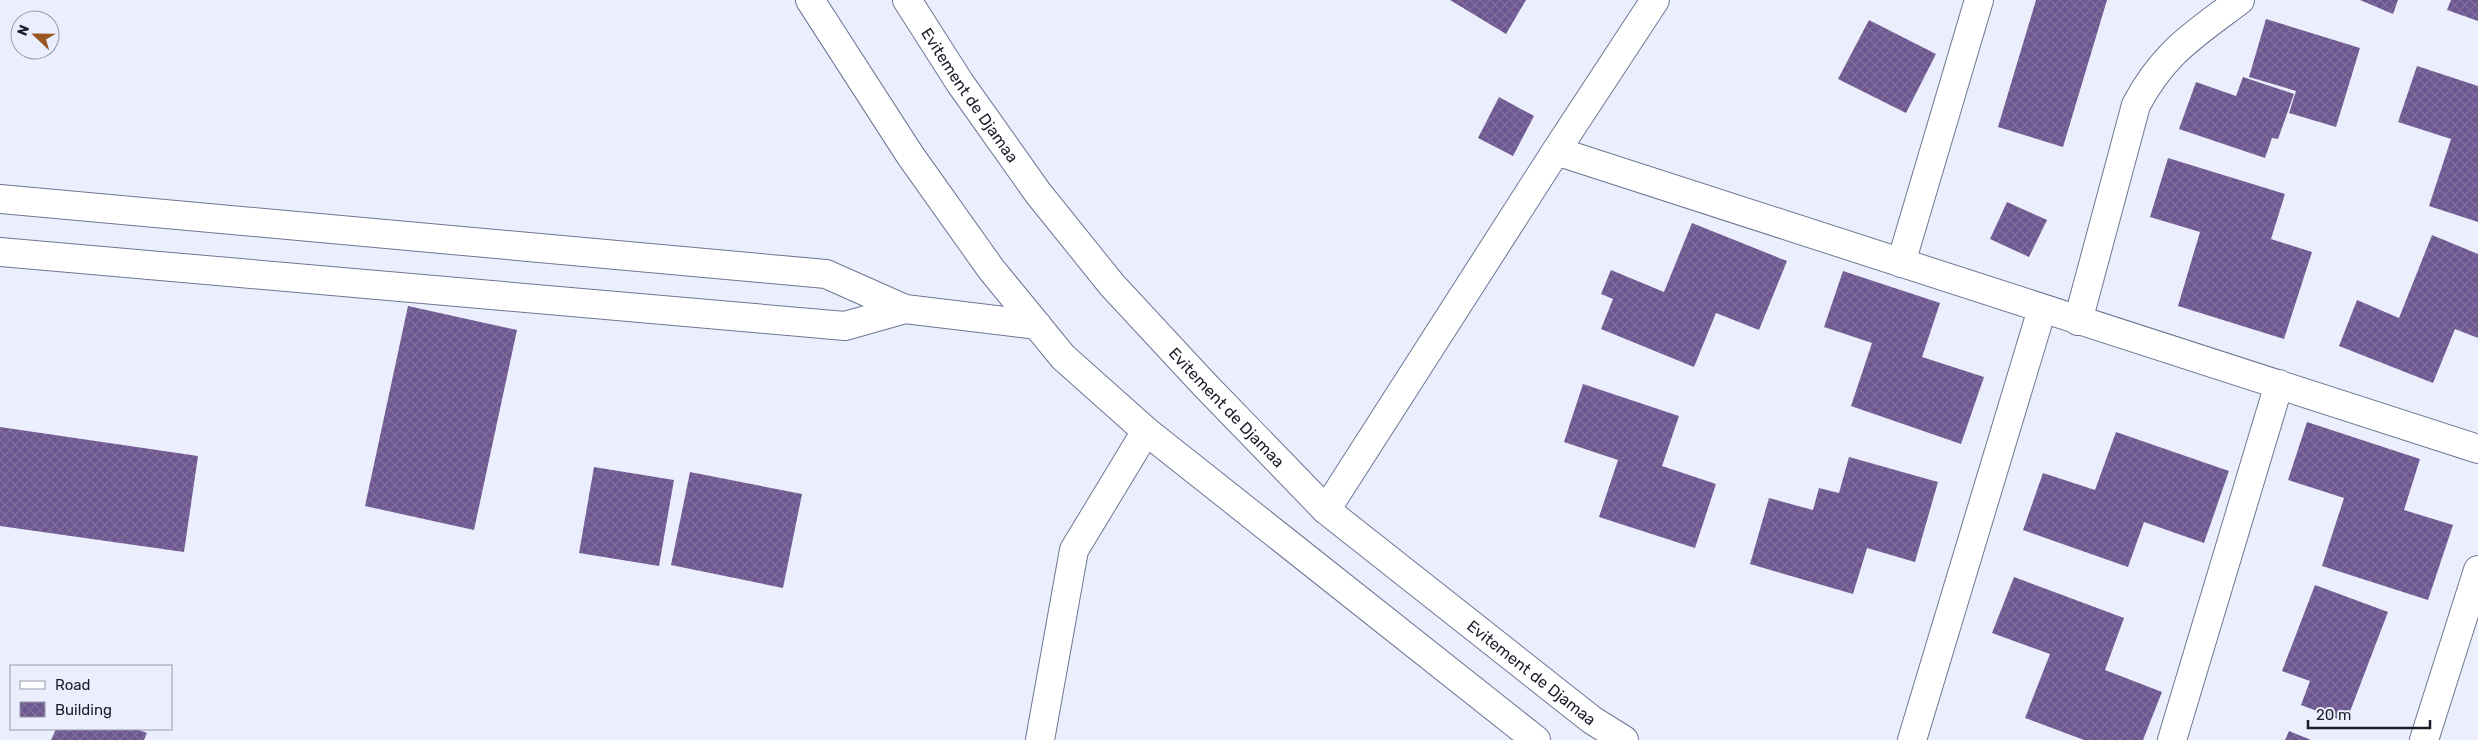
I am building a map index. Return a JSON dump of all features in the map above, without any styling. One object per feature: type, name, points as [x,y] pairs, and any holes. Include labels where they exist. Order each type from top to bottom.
[{"type":"street","points":[[810,0],[910,155],[992,269],[1063,357],[1146,431],[1536,740]]},
{"type":"street","name":"Evitement de Djamaa","points":[[907,0],[960,83],[1038,193],[1112,285],[1203,383],[1326,510],[1592,720],[1624,740]]},
{"type":"street","points":[[1326,510],[1556,150],[1655,0]]},
{"type":"street","points":[[1901,263],[1979,0]]},
{"type":"street","points":[[2078,321],[2136,105],[2164,60],[2183,43],[2240,0]]},
{"type":"street","points":[[1556,150],[2078,321],[2478,449]]},
{"type":"street","points":[[0,199],[826,274],[905,310],[1037,325]]},
{"type":"street","points":[[0,252],[845,326],[905,310]]},
{"type":"street","points":[[1912,740],[2042,309]]},
{"type":"street","points":[[2172,740],[2279,384]]},
{"type":"street","points":[[1040,740],[1074,550],[1146,431]]},
{"type":"street","points":[[2424,740],[2471,615],[2478,570]]},
{"type":"building","points":[[1450,0],[1526,0],[1506,34]]},
{"type":"building","points":[[2036,0],[2107,0],[2063,147],[1998,127]]},
{"type":"building","points":[[2360,0],[2398,0],[2393,14]]},
{"type":"building","points":[[2451,0],[2478,0],[2478,21],[2447,10]]},
{"type":"building","points":[[2266,19],[2360,48],[2336,127],[2289,113],[2296,91],[2249,77]]},
{"type":"building","points":[[1869,20],[1936,54],[1906,113],[1838,79]]},
{"type":"building","points":[[2417,66],[2478,86],[2478,222],[2429,206],[2451,139],[2398,122]]},
{"type":"building","points":[[2243,77],[2294,94],[2278,139],[2272,138],[2265,158],[2179,129],[2196,82],[2236,96]]},
{"type":"building","points":[[1499,97],[1534,116],[1513,156],[1478,138]]},
{"type":"building","points":[[2168,158],[2285,194],[2271,239],[2312,252],[2284,339],[2178,306],[2200,232],[2150,217]]},
{"type":"building","points":[[2007,202],[2047,220],[2029,257],[1990,239]]},
{"type":"building","points":[[1692,223],[1787,261],[1759,330],[1716,313],[1694,367],[1601,329],[1613,299],[1601,294],[1611,270],[1664,292]]},
{"type":"building","points":[[2432,235],[2478,254],[2478,338],[2455,329],[2433,383],[2339,346],[2357,300],[2399,318]]},
{"type":"building","points":[[1843,271],[1940,303],[1922,357],[1984,377],[1961,444],[1851,406],[1872,343],[1824,327]]},
{"type":"building","points":[[408,306],[517,330],[474,530],[365,506]]},
{"type":"building","points":[[1583,384],[1679,416],[1662,466],[1716,484],[1695,548],[1599,517],[1618,460],[1564,442]]},
{"type":"building","points":[[2307,422],[2420,459],[2404,510],[2453,525],[2428,600],[2322,566],[2344,498],[2288,480]]},
{"type":"building","points":[[0,427],[198,456],[184,552],[0,526]]},
{"type":"building","points":[[2116,432],[2229,471],[2204,543],[2144,522],[2128,567],[2023,530],[2043,473],[2095,490]]},
{"type":"building","points":[[1849,457],[1938,482],[1915,562],[1867,548],[1853,594],[1750,564],[1769,498],[1813,510],[1819,488],[1839,493]]},
{"type":"building","points":[[594,467],[674,480],[659,566],[579,553]]},
{"type":"building","points":[[690,472],[802,494],[783,588],[671,565]]},
{"type":"building","points":[[2014,577],[2124,618],[2105,670],[2162,692],[2143,740],[2084,740],[2025,718],[2050,654],[1992,633]]},
{"type":"building","points":[[2315,585],[2388,612],[2346,722],[2301,705],[2310,681],[2282,671]]},
{"type":"building","points":[[56,730],[140,730],[147,733],[144,740],[51,740]]},
{"type":"building","points":[[2289,731],[2311,740],[2285,740]]}]
